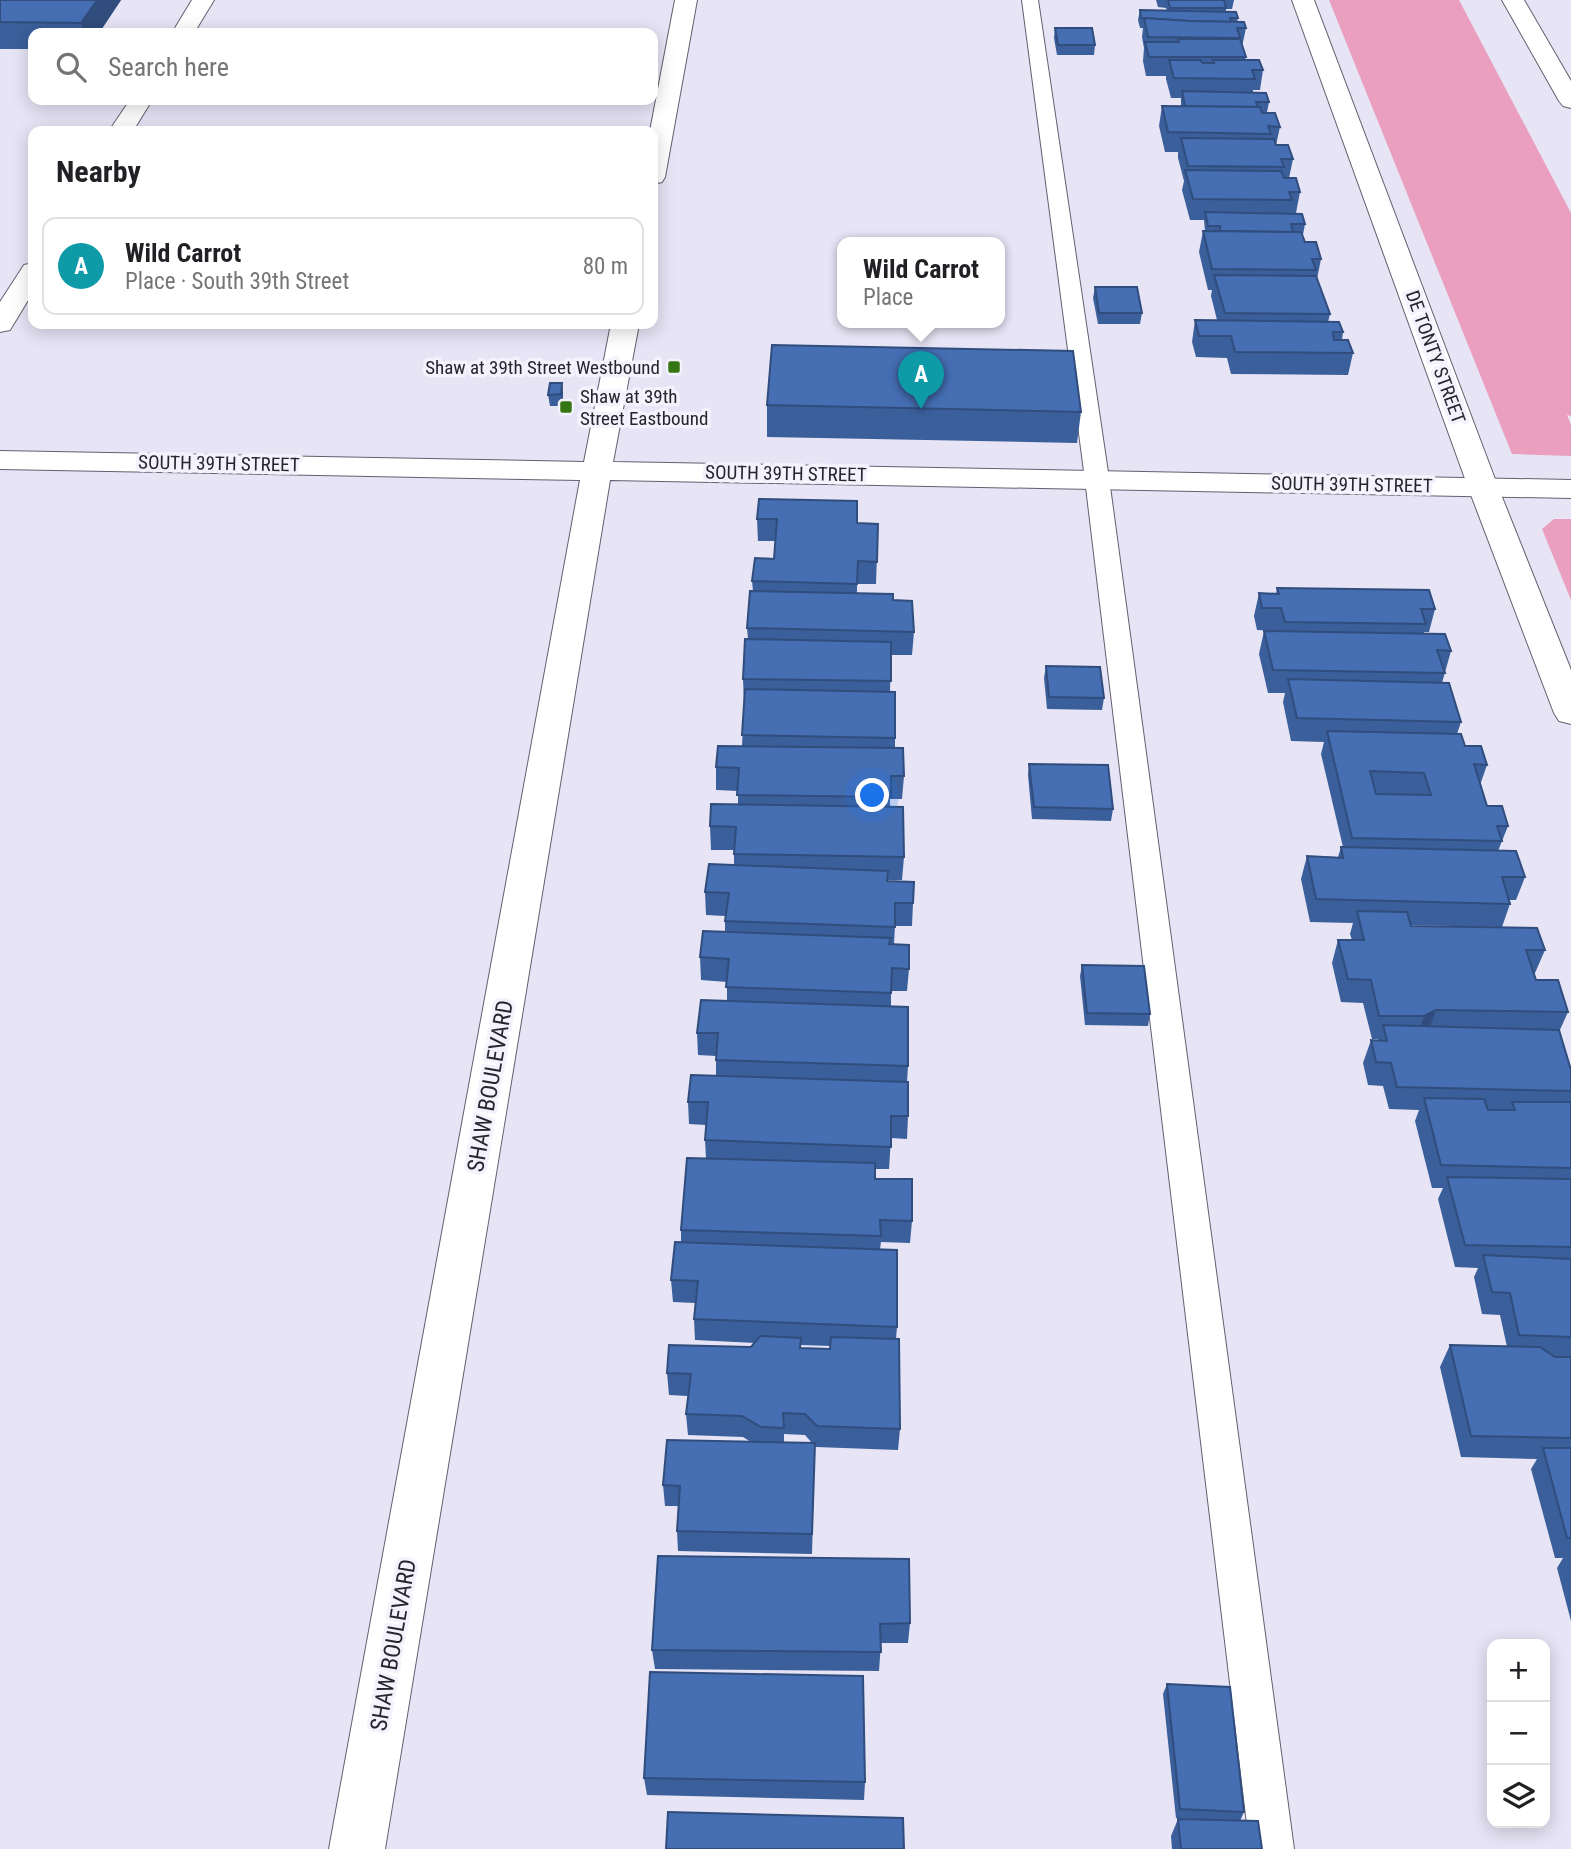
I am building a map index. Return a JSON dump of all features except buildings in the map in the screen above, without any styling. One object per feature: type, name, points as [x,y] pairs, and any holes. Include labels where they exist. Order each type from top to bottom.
[{"type":"main road","points":[[186,28],[203,0]]},
{"type":"main road","points":[[658,150],[686,0]]},
{"type":"main road","name":"DE TONTY STREET","points":[[1303,0],[1483,487],[1571,713]]},
{"type":"main road","points":[[1513,0],[1571,101]]},
{"type":"main road","points":[[124,126],[138,105]]},
{"type":"main road","points":[[0,324],[28,279]]},
{"type":"main road","name":"SHAW BOULEVARD","points":[[357,1849],[597,469],[624,329]]},
{"type":"main road","name":"SOUTH 39TH STREET","points":[[0,460],[1571,488]]},
{"type":"lane","points":[[1030,0],[1097,479],[1272,1849]]},
{"type":"shaded area","points":[[1329,0],[1459,0],[1571,213],[1571,416],[1567,415],[1571,425],[1571,456],[1512,454]]},
{"type":"shaded area","points":[[1554,519],[1571,519],[1571,600],[1542,529]]},
{"type":"place","name":"Shaw at 39th Street Westbound","points":[[674,367]]},
{"type":"place","name":"Shaw at 39th Street Eastbound","points":[[566,407]]},
{"type":"place","name":"Wild Carrot","points":[[921,409]]}]
